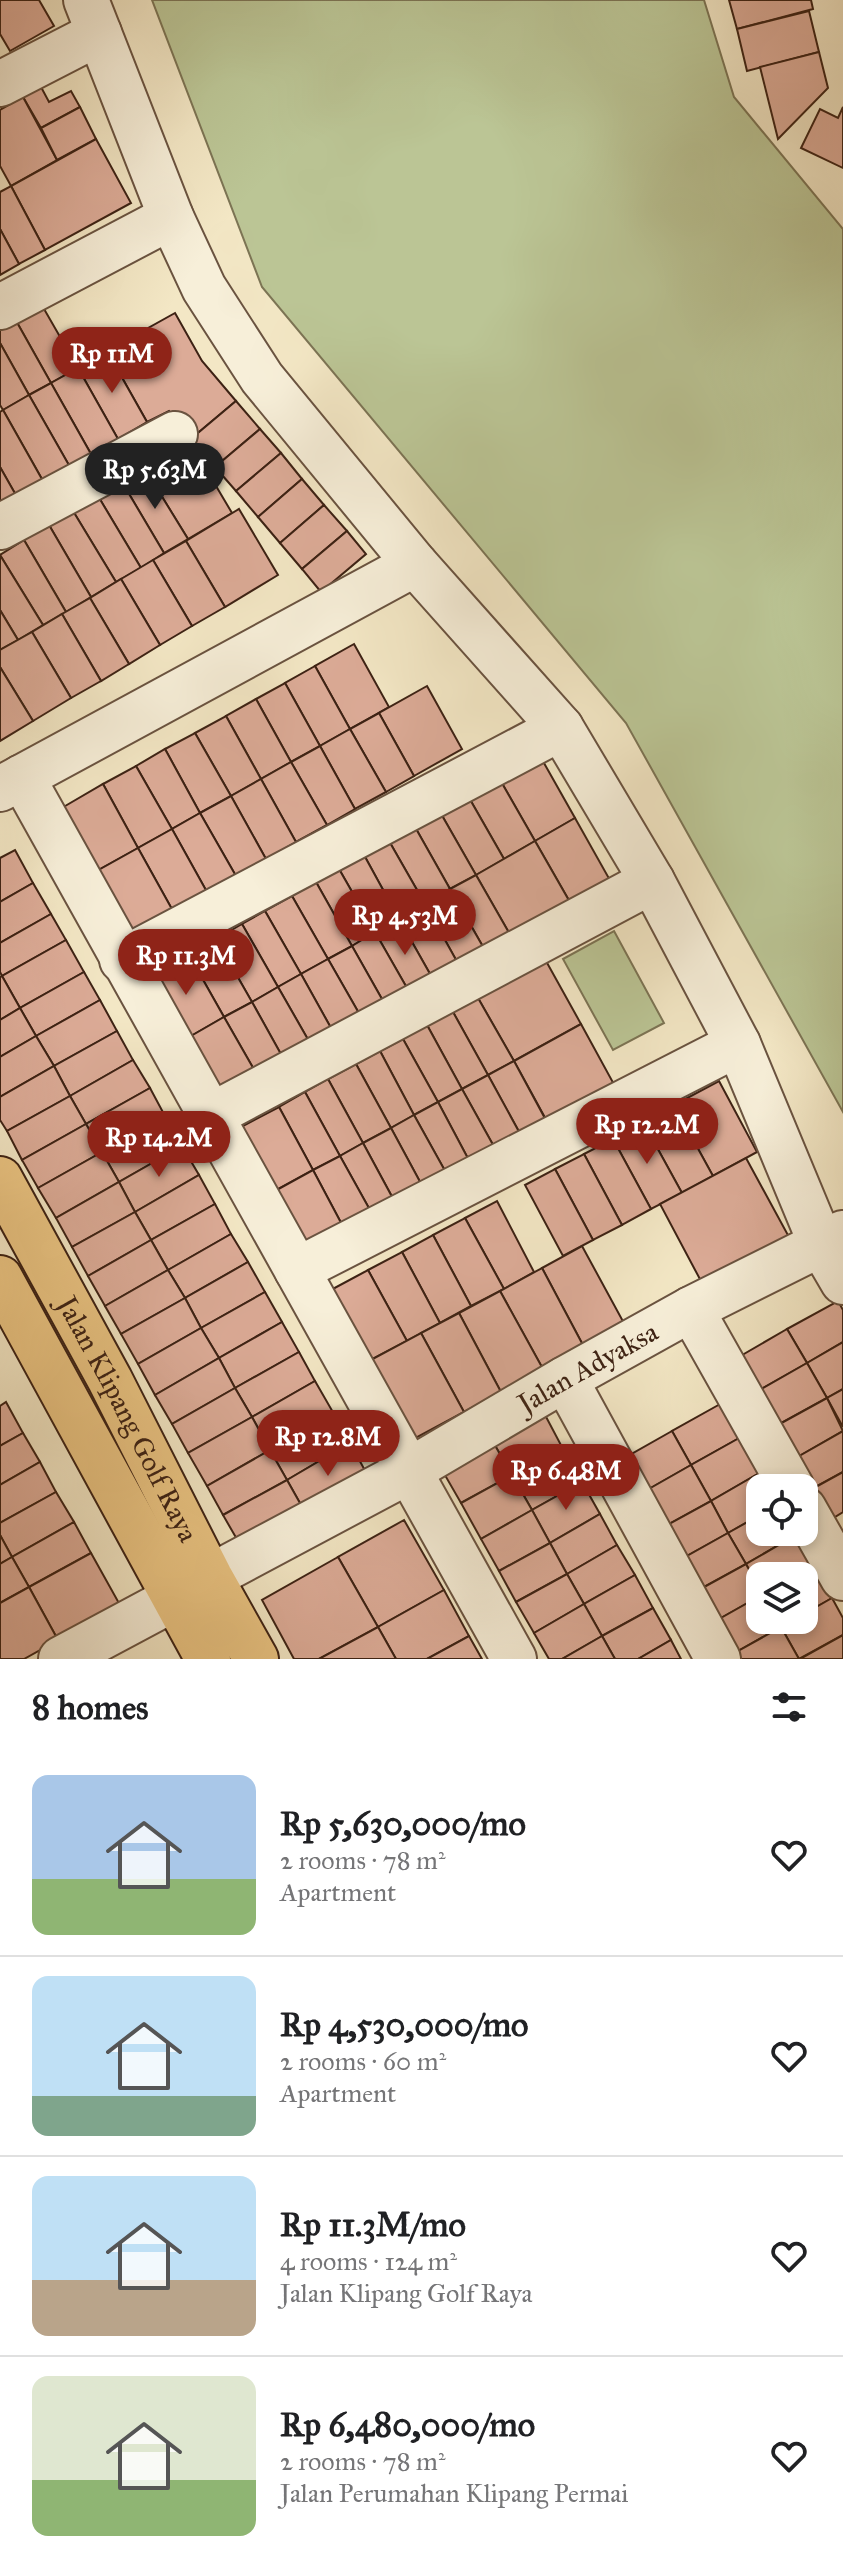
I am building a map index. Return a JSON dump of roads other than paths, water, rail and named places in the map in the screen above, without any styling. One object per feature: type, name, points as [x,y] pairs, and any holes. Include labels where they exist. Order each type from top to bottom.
[{"type":"main road","name":"Jalan Klipang Golf Raya","points":[[0,1179],[110,1380],[192,1587],[208,1659]]},
{"type":"main road","name":"Jalan Klipang Golf Raya","points":[[0,1278],[192,1587],[256,1659]]},
{"type":"street","points":[[0,84],[92,16],[171,217],[204,288],[262,378],[415,564],[561,728],[652,881],[738,1044],[836,1254]]},
{"type":"street","points":[[0,307],[171,217]]},
{"type":"street","points":[[0,527],[175,434]]},
{"type":"street","points":[[415,564],[11,783],[122,960],[212,1115],[407,1472],[514,1659]]},
{"type":"street","points":[[122,960],[561,728]]},
{"type":"street","points":[[212,1115],[652,881]]},
{"type":"street","points":[[297,1270],[738,1044]]},
{"type":"street","name":"Jalan Adyaksa","points":[[61,1659],[407,1472],[691,1309],[836,1254]]},
{"type":"street","points":[[691,1309],[784,1474]]},
{"type":"street","points":[[565,1379],[718,1659]]},
{"type":"street","points":[[818,1534],[843,1578]]}]
